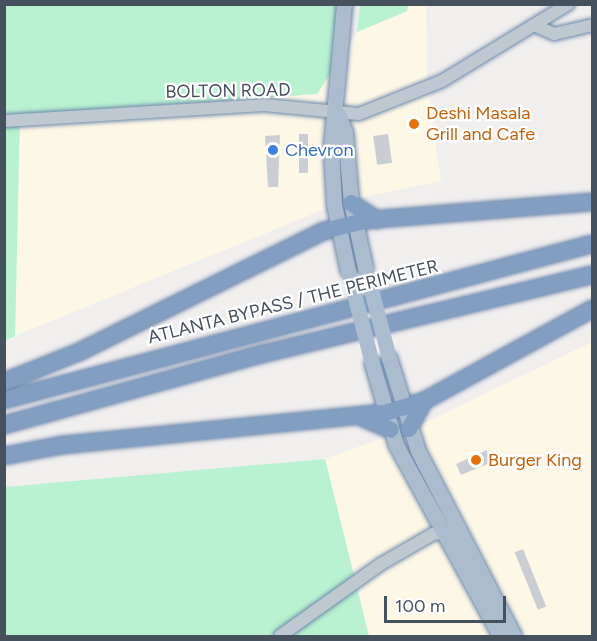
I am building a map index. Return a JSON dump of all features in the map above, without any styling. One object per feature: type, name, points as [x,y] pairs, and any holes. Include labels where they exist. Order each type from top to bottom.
[{"type":"highway","points":[[4,382],[79,352],[304,239],[338,227],[377,220],[592,202]]},
{"type":"highway","points":[[351,203],[377,220]]},
{"type":"highway","name":"ATLANTA BYPASS / THE PERIMETER","points":[[4,400],[592,244]]},
{"type":"highway","points":[[4,425],[262,354],[592,274]]},
{"type":"highway","points":[[4,456],[63,445],[359,417],[402,409],[424,401],[592,309]]},
{"type":"highway","points":[[409,429],[424,401]]},
{"type":"highway","points":[[359,417],[391,430]]},
{"type":"main road","points":[[344,4],[338,114],[331,148],[338,227],[348,271],[391,430],[500,636]]},
{"type":"main road","points":[[338,114],[345,132],[354,223],[402,409],[409,429],[514,636]]},
{"type":"street","name":"BOLTON ROAD","points":[[4,121],[264,105],[338,114],[359,114],[442,81],[536,26],[568,4]]},
{"type":"street","points":[[536,26],[554,34],[592,24]]},
{"type":"street","points":[[280,636],[381,564],[445,531],[461,530]]},
{"type":"shaded area","points":[[408,5],[426,5],[427,81],[441,181],[344,201],[15,336],[20,115],[317,94],[357,32],[407,12]]},
{"type":"shaded area","points":[[592,342],[592,636],[369,636],[325,459],[424,423]]},
{"type":"green space","points":[[360,4],[408,5],[407,11],[357,32]]},
{"type":"green space","points":[[4,5],[348,5],[343,54],[317,94],[20,115],[15,336],[5,341]]},
{"type":"green space","points":[[325,459],[369,636],[5,636],[5,487]]},
{"type":"building","name":"Chevron","points":[[299,134],[308,134],[308,173],[299,173]]},
{"type":"building","points":[[388,134],[392,163],[377,165],[373,136]]},
{"type":"building","points":[[280,135],[278,187],[268,187],[265,136]]},
{"type":"building","name":"Burger King","points":[[487,450],[490,463],[461,475],[456,464]]},
{"type":"building","points":[[523,549],[546,606],[538,610],[515,552]]},
{"type":"place","name":"Deshi Masala Grill and Cafe","points":[[414,124]]},
{"type":"place","name":"Chevron","points":[[273,150]]},
{"type":"place","name":"Burger King","points":[[476,460]]}]
